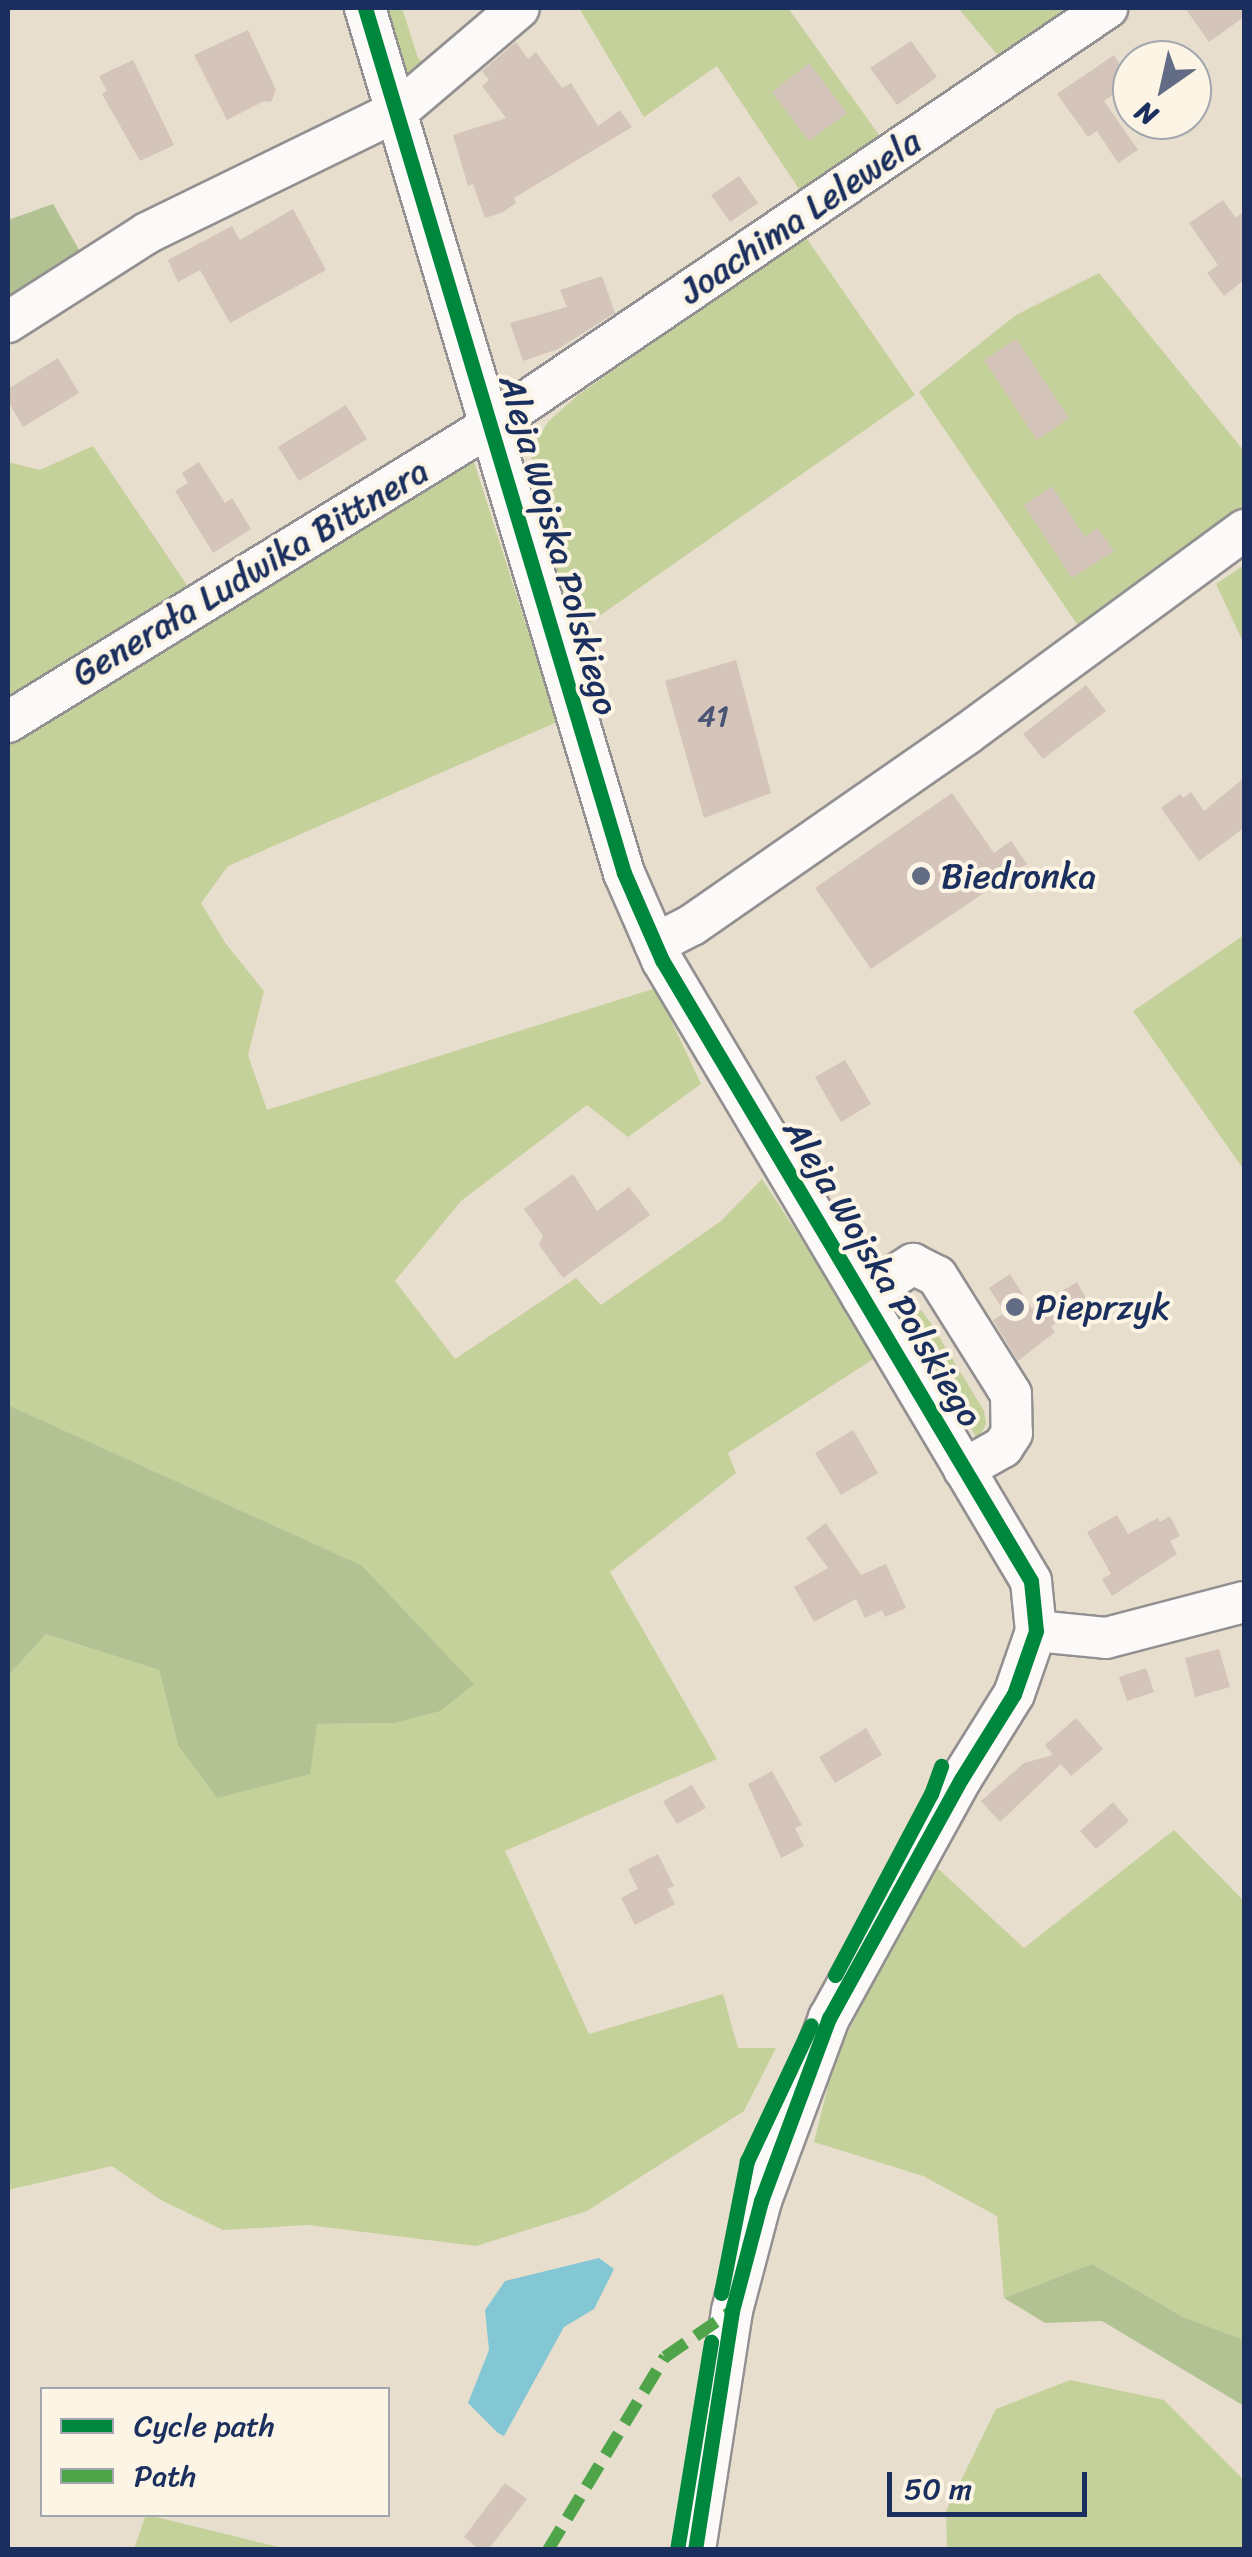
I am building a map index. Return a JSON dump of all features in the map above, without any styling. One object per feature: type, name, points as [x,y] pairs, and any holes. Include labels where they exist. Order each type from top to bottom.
[{"type":"street","name":"Aleja Wojska Polskiego","points":[[366,8],[624,873],[655,944],[1031,1581],[1036,1631],[1014,1694],[961,1779],[830,2018],[761,2201],[732,2311],[695,2550]]},
{"type":"street","points":[[8,322],[147,233],[399,110],[519,8]]},
{"type":"street","name":"Joachima Lelewela","points":[[493,424],[1107,8]]},
{"type":"street","name":"Generała Ludwika Bittnera","points":[[8,722],[493,424]]},
{"type":"street","points":[[655,944],[692,924],[968,732],[1244,530]]},
{"type":"street","points":[[862,1297],[913,1264],[937,1276],[1010,1394],[1012,1433],[1002,1447],[964,1469]]},
{"type":"street","points":[[1036,1631],[1106,1638],[1244,1602]]},
{"type":"green space","points":[[377,8],[402,8],[418,58],[428,67],[399,76]]},
{"type":"green space","points":[[579,8],[788,8],[882,139],[801,192],[717,66],[644,117]]},
{"type":"green space","points":[[958,8],[1073,8],[1001,59]]},
{"type":"green space","points":[[53,204],[86,262],[8,304],[8,220]]},
{"type":"green space","points":[[805,236],[915,395],[575,633],[529,473],[534,445],[548,422],[578,395]]},
{"type":"green space","points":[[1099,273],[1244,451],[1244,520],[1085,636],[919,392],[1016,315]]},
{"type":"green space","points":[[467,440],[557,722],[228,866],[201,903],[226,944],[264,991],[248,1055],[267,1110],[656,988],[701,1084],[628,1137],[587,1105],[461,1201],[395,1281],[455,1359],[576,1278],[601,1305],[721,1221],[762,1179],[878,1356],[728,1453],[736,1473],[610,1572],[717,1759],[505,1851],[589,2034],[723,1994],[738,2048],[776,2048],[744,2111],[587,2211],[476,2246],[308,2225],[223,2230],[161,2200],[112,2166],[8,2190],[8,1676],[46,1634],[159,1670],[178,1745],[316,1724],[394,1723],[361,1565],[8,1405],[8,735]]},
{"type":"green space","points":[[93,446],[191,591],[8,699],[8,462],[40,470]]},
{"type":"green space","points":[[1244,565],[1244,644],[1216,584]]},
{"type":"green space","points":[[1244,935],[1244,1170],[1133,1011]]},
{"type":"green space","points":[[908,1305],[922,1311],[984,1411],[986,1424],[978,1440],[899,1311]]},
{"type":"green space","points":[[8,1405],[361,1565],[474,1684],[440,1711],[394,1723],[317,1724],[310,1774],[217,1798],[178,1745],[159,1670],[46,1634],[8,1676]]},
{"type":"green space","points":[[1174,1830],[1244,1901],[1244,2340],[1183,2317],[1092,2264],[1004,2298],[997,2216],[923,2176],[814,2142],[835,2058],[933,1864],[1024,1948]]},
{"type":"green space","points":[[1092,2264],[1183,2317],[1244,2340],[1244,2406],[1102,2321],[1045,2323],[1004,2298]]},
{"type":"green space","points":[[1070,2380],[1164,2400],[1244,2480],[1244,2549],[947,2549],[946,2511],[996,2409]]},
{"type":"green space","points":[[145,2517],[156,2517],[287,2549],[134,2549]]},
{"type":"water","points":[[599,2258],[614,2269],[594,2309],[564,2327],[504,2436],[498,2433],[468,2403],[489,2350],[485,2310],[505,2281]]},
{"type":"building","points":[[1185,8],[1244,8],[1244,17],[1208,40]]},
{"type":"building","points":[[248,30],[276,90],[271,102],[264,101],[227,120],[194,55]]},
{"type":"building","points":[[911,41],[937,77],[897,105],[870,68]]},
{"type":"building","points":[[516,42],[528,59],[536,52],[562,88],[571,83],[598,126],[620,110],[632,127],[514,198],[516,203],[503,212],[485,218],[473,184],[468,186],[453,135],[506,118],[482,86],[489,80],[482,71]]},
{"type":"building","points":[[1112,56],[1112,95],[1104,101],[1112,113],[1112,140],[1131,140],[1138,150],[1118,163],[1097,131],[1088,137],[1057,94]]},
{"type":"building","points":[[133,60],[174,145],[140,161],[102,94],[107,91],[99,76]]},
{"type":"building","points":[[809,63],[847,113],[809,141],[772,92]]},
{"type":"building","points":[[739,176],[758,203],[730,222],[711,195]]},
{"type":"building","points":[[1223,200],[1236,218],[1244,211],[1244,280],[1224,296],[1207,273],[1218,265],[1189,223]]},
{"type":"building","points":[[293,209],[326,270],[230,323],[200,270],[178,282],[168,260],[232,226],[240,240]]},
{"type":"building","points":[[602,276],[615,313],[558,349],[523,361],[510,323],[567,307],[560,290]]},
{"type":"building","points":[[1016,339],[1069,418],[1037,440],[984,360]]},
{"type":"building","points":[[58,358],[79,393],[23,427],[8,401],[8,389]]},
{"type":"building","points":[[346,405],[367,439],[299,481],[278,447]]},
{"type":"building","points":[[199,462],[225,503],[232,498],[251,529],[213,553],[175,491],[188,483],[182,473]]},
{"type":"building","points":[[1052,486],[1085,537],[1098,528],[1114,551],[1072,578],[1024,505]]},
{"type":"building","points":[[736,660],[771,793],[704,818],[665,681]]},
{"type":"building","points":[[1086,685],[1106,711],[1043,759],[1023,734]]},
{"type":"building","points":[[1244,778],[1244,828],[1199,861],[1161,808],[1180,794],[1183,798],[1191,792],[1204,811]]},
{"type":"building","name":"Biedronka","points":[[952,793],[994,853],[1011,841],[1027,864],[871,969],[815,888]]},
{"type":"building","points":[[845,1060],[871,1104],[841,1122],[815,1077]]},
{"type":"building","points":[[573,1174],[597,1211],[629,1187],[650,1215],[563,1278],[539,1245],[543,1236],[524,1209]]},
{"type":"building","points":[[1010,1274],[1032,1309],[1077,1282],[1089,1304],[1051,1326],[1055,1332],[1018,1361],[993,1320],[1005,1313],[989,1288]]},
{"type":"building","points":[[853,1430],[878,1473],[841,1495],[815,1453]]},
{"type":"building","points":[[1117,1515],[1128,1534],[1170,1516],[1180,1536],[1170,1541],[1177,1554],[1112,1596],[1102,1579],[1111,1574],[1087,1532]]},
{"type":"building","points":[[826,1523],[861,1575],[886,1564],[906,1608],[885,1617],[882,1610],[865,1618],[856,1599],[814,1622],[794,1587],[828,1568],[806,1538]]},
{"type":"building","points":[[1219,1649],[1230,1687],[1195,1697],[1185,1658]]},
{"type":"building","points":[[1146,1668],[1154,1692],[1127,1701],[1119,1677]]},
{"type":"building","points":[[1076,1718],[1103,1749],[1071,1776],[1061,1764],[1000,1822],[981,1801],[1024,1763],[1053,1755],[1045,1745]]},
{"type":"building","points":[[866,1728],[882,1755],[835,1783],[819,1757]]},
{"type":"building","points":[[772,1771],[802,1825],[795,1828],[804,1846],[781,1858],[748,1784]]},
{"type":"building","points":[[692,1785],[706,1808],[677,1824],[663,1801]]},
{"type":"building","points":[[1113,1802],[1129,1821],[1096,1849],[1080,1831]]},
{"type":"building","points":[[658,1854],[674,1886],[667,1889],[675,1904],[635,1925],[621,1898],[638,1889],[628,1869]]},
{"type":"building","points":[[505,2483],[527,2499],[488,2550],[480,2550],[464,2537]]},
{"type":"marked path","points":[[548,2550],[665,2357],[732,2311]]},
{"type":"cycle path","points":[[365,8],[624,873],[662,960],[1031,1581],[1036,1631],[1014,1694],[961,1779],[829,2018],[761,2201],[732,2311],[695,2550]]},
{"type":"cycle path","points":[[835,1975],[931,1794],[941,1766]]},
{"type":"cycle path","points":[[721,2293],[747,2161],[811,2025]]},
{"type":"cycle path","points":[[677,2550],[711,2342]]},
{"type":"place","name":"Biedronka","points":[[921,876]]},
{"type":"place","name":"Pieprzyk","points":[[1015,1307]]}]
